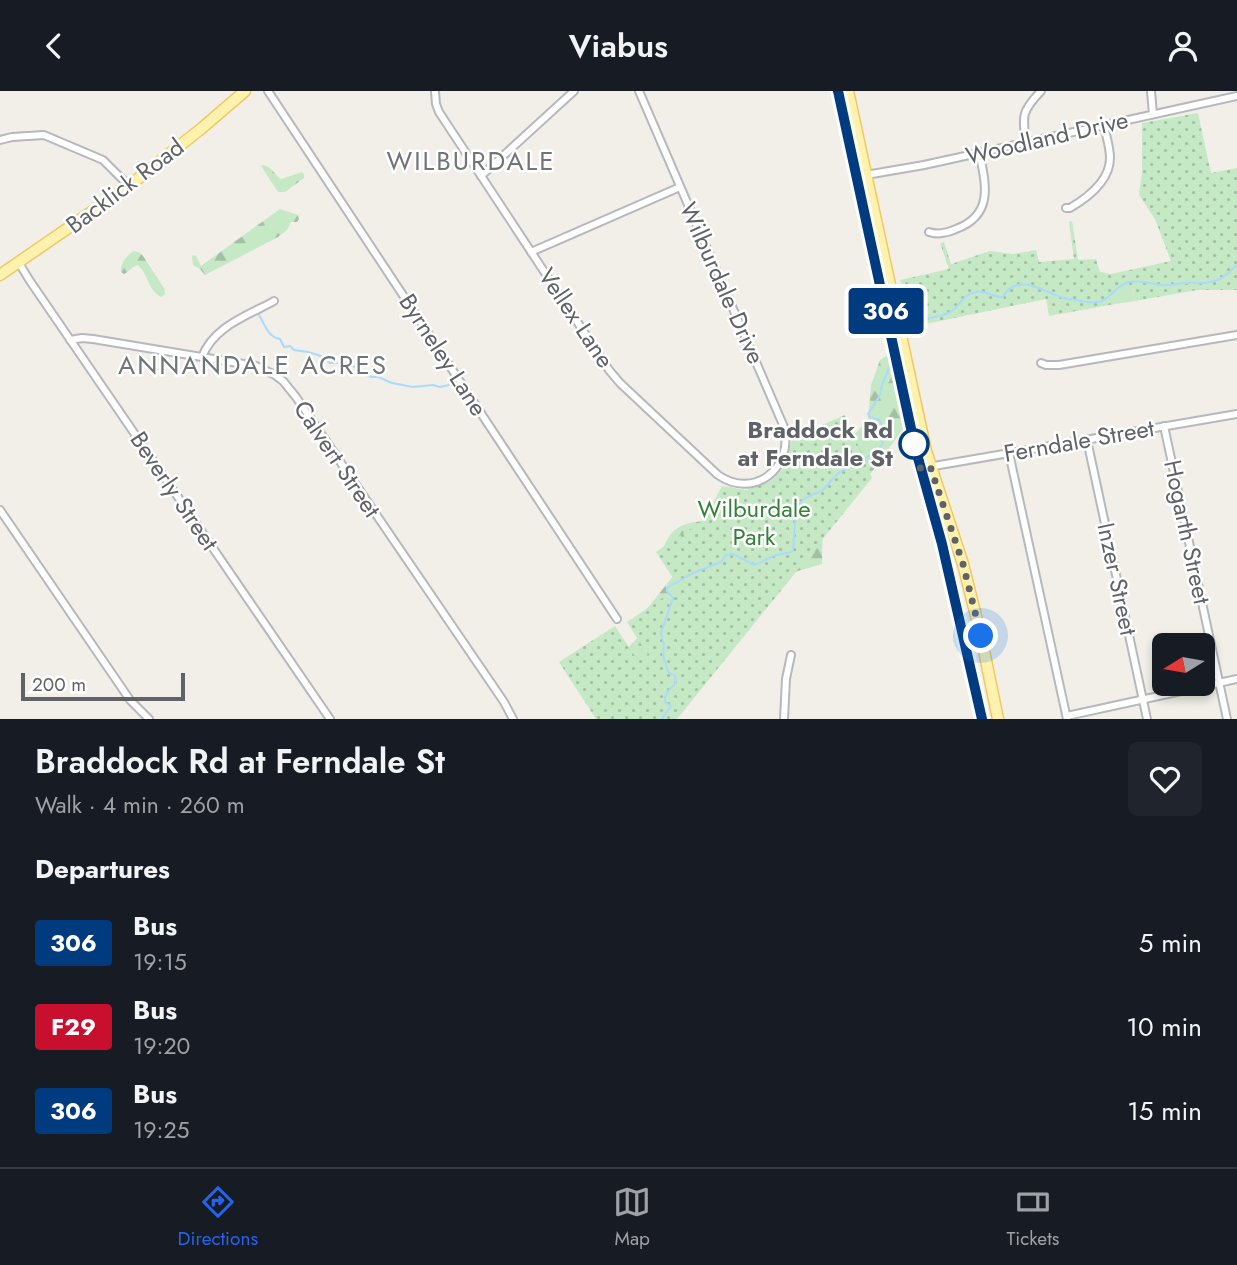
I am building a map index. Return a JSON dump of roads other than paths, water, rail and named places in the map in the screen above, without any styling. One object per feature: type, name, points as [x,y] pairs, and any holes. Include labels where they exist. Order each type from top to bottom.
[{"type":"main road","name":"Backlick Road","points":[[0,275],[129,186],[245,91]]},
{"type":"main road","points":[[838,91],[862,178],[982,719]]},
{"type":"main road","points":[[848,91],[862,178]]},
{"type":"main road","points":[[925,467],[963,564],[998,719]]},
{"type":"street","name":"Byrneley Lane","points":[[268,91],[617,619]]},
{"type":"street","name":"Vellex Lane","points":[[435,91],[439,112],[609,370],[718,475],[730,482],[745,484],[770,475]]},
{"type":"street","points":[[481,176],[574,91]]},
{"type":"street","name":"Wilburdale Drive","points":[[639,91],[784,427],[785,450],[780,464],[770,475]]},
{"type":"street","points":[[1026,142],[1023,115],[1029,103],[1041,91]]},
{"type":"street","points":[[1151,91],[1153,114]]},
{"type":"street","name":"Woodland Drive","points":[[862,178],[1237,96]]},
{"type":"street","points":[[1066,208],[1083,200],[1105,177],[1110,155],[1104,125]]},
{"type":"street","points":[[0,140],[44,135],[103,160],[129,186]]},
{"type":"street","points":[[929,232],[950,232],[967,224],[978,213],[986,192],[979,152]]},
{"type":"street","points":[[531,252],[680,187]]},
{"type":"street","name":"Beverly Street","points":[[19,263],[330,719]]},
{"type":"street","points":[[202,357],[210,341],[222,329],[274,301]]},
{"type":"street","points":[[1041,362],[1046,365],[1059,365],[1237,335]]},
{"type":"street","name":"Calvert Street","points":[[71,340],[93,339],[256,366],[275,375],[290,389],[513,719]]},
{"type":"street","name":"Ferndale Street","points":[[925,467],[1237,414]]},
{"type":"street","name":"Hogarth Street","points":[[1164,426],[1227,719]]},
{"type":"street","name":"Inzer Street","points":[[1087,440],[1147,719]]},
{"type":"street","points":[[1009,453],[1067,718],[1237,679]]},
{"type":"street","points":[[0,510],[130,701],[149,719]]},
{"type":"street","points":[[784,719],[786,679],[791,655]]},
{"type":"waterway","points":[[909,337],[922,321],[950,312],[968,295],[976,292],[1003,297],[1009,290],[1022,284],[1064,298],[1095,302],[1101,301],[1129,282],[1157,285],[1211,282],[1222,278],[1237,265]]},
{"type":"waterway","points":[[259,315],[270,333],[280,339],[284,347],[290,346],[294,350],[321,356],[330,363],[349,363],[366,375],[392,383],[413,387],[449,385]]},
{"type":"waterway","points":[[662,719],[671,706],[665,702],[665,696],[676,683],[675,676],[668,672],[663,655],[661,633],[673,598],[667,588],[693,573],[721,562],[726,555],[733,554],[755,565],[773,556],[791,552],[796,517],[802,501],[821,491],[840,472],[880,448],[885,433],[879,420],[868,414],[879,397],[890,367]]},
{"type":"place","name":"Braddock Rd at Ferndale St","points":[[914,444]]},
{"type":"district","name":"WILBURDALE","points":[[471,161]]},
{"type":"district","name":"ANNANDALE ACRES","points":[[253,365]]},
{"type":"park label","name":"Wilburdale Park","points":[[754,523]]}]
